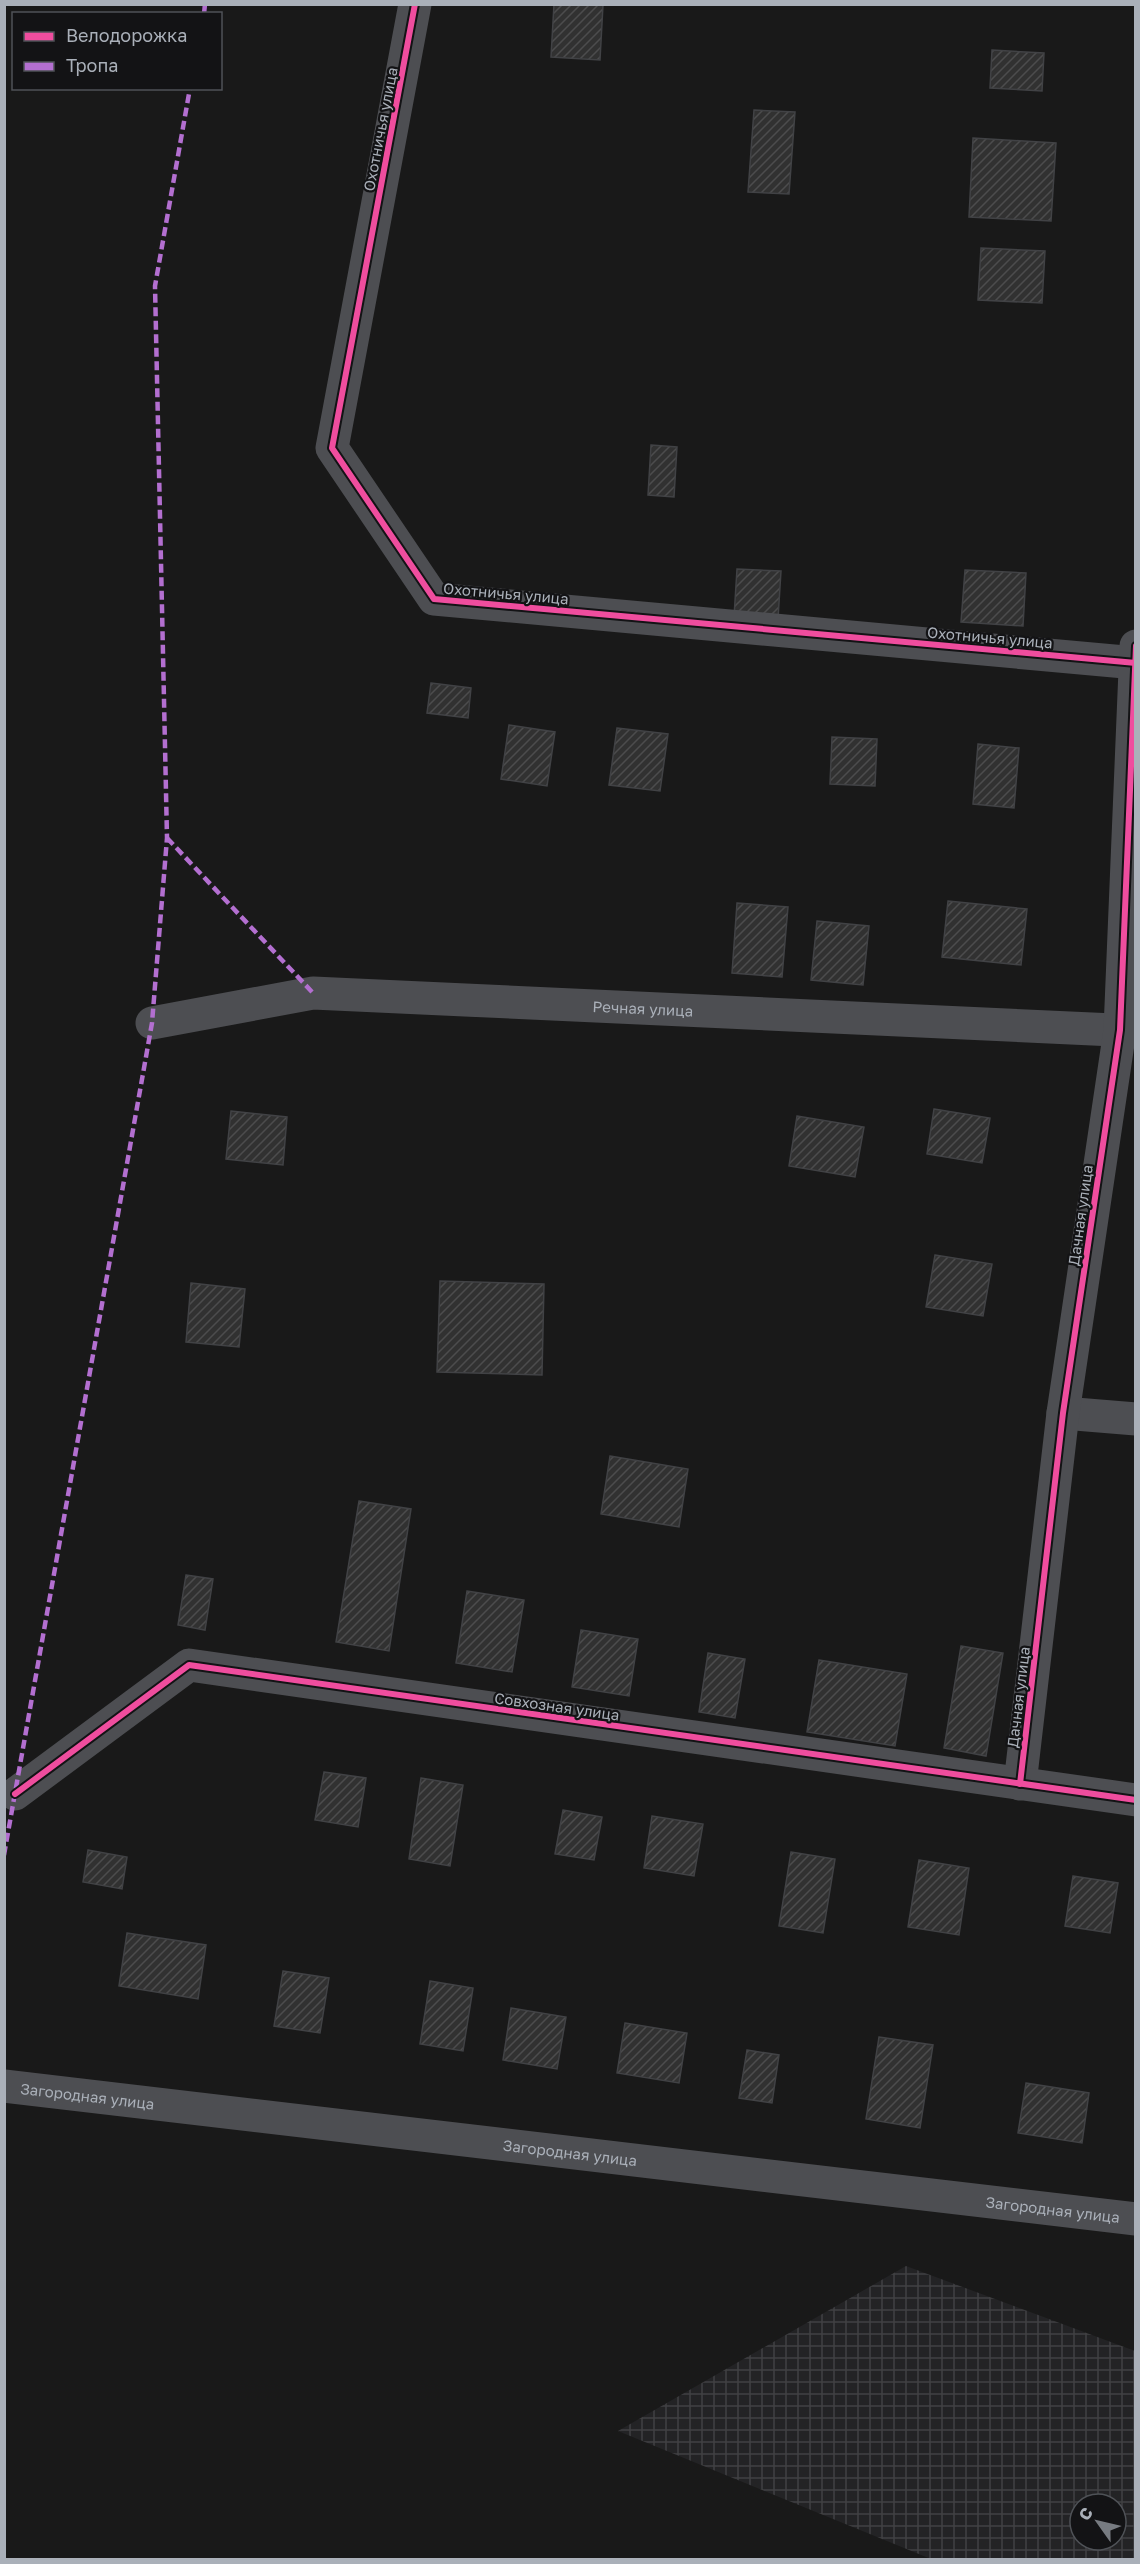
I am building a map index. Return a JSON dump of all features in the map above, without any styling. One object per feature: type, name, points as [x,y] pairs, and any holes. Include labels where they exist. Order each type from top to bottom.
[{"type":"street","name":"Охотничья улица","points":[[416,4],[332,448],[434,599],[1135,657]]},
{"type":"street","name":"Дачная улица","points":[[1020,1784],[1063,1413],[1128,1031],[1135,657]]},
{"type":"street","name":"Речная улица","points":[[152,1023],[313,993],[1128,1031]]},
{"type":"street","points":[[1063,1413],[1136,1419]]},
{"type":"street","name":"Совхозная улица","points":[[15,1794],[189,1665],[1136,1800]]},
{"type":"street","name":"Загородная улица","points":[[4,2086],[1136,2219]]},
{"type":"shaded area","points":[[906,2266],[1135,2351],[1135,2559],[931,2559],[618,2431]]},
{"type":"building","points":[[554,4],[603,5],[600,60],[551,57]]},
{"type":"building","points":[[992,50],[1044,53],[1042,91],[990,88]]},
{"type":"building","points":[[754,110],[795,112],[789,194],[748,192]]},
{"type":"building","points":[[973,138],[1056,143],[1051,221],[969,217]]},
{"type":"building","points":[[981,248],[1045,251],[1042,303],[978,300]]},
{"type":"building","points":[[651,445],[677,447],[674,497],[648,495]]},
{"type":"building","points":[[737,569],[781,571],[778,619],[734,617]]},
{"type":"building","points":[[965,570],[1026,573],[1023,626],[961,622]]},
{"type":"building","points":[[431,683],[471,688],[468,718],[427,713]]},
{"type":"building","points":[[509,725],[555,732],[547,786],[501,779]]},
{"type":"building","points":[[617,728],[668,734],[660,791],[609,785]]},
{"type":"building","points":[[832,737],[877,739],[875,786],[830,784]]},
{"type":"building","points":[[978,744],[1019,748],[1014,808],[973,804]]},
{"type":"building","points":[[948,901],[1027,909],[1021,965],[942,957]]},
{"type":"building","points":[[737,903],[788,907],[782,977],[732,973]]},
{"type":"building","points":[[817,921],[869,926],[863,985],[811,980]]},
{"type":"building","points":[[934,1109],[990,1118],[982,1163],[927,1154]]},
{"type":"building","points":[[231,1111],[287,1117],[283,1165],[226,1159]]},
{"type":"building","points":[[797,1116],[864,1127],[855,1177],[789,1166]]},
{"type":"building","points":[[935,1255],[992,1264],[983,1316],[926,1307]]},
{"type":"building","points":[[440,1281],[544,1284],[542,1375],[437,1372]]},
{"type":"building","points":[[191,1283],[245,1289],[239,1347],[186,1342]]},
{"type":"building","points":[[610,1456],[688,1469],[679,1527],[601,1514]]},
{"type":"building","points":[[359,1501],[411,1509],[389,1651],[336,1642]]},
{"type":"building","points":[[186,1575],[213,1579],[205,1630],[178,1625]]},
{"type":"building","points":[[467,1591],[524,1600],[512,1672],[456,1663]]},
{"type":"building","points":[[581,1630],[638,1639],[629,1696],[572,1687]]},
{"type":"building","points":[[961,1646],[1003,1653],[986,1756],[944,1748]]},
{"type":"building","points":[[708,1653],[745,1659],[735,1718],[699,1712]]},
{"type":"building","points":[[819,1660],[907,1674],[895,1746],[807,1732]]},
{"type":"building","points":[[324,1772],[366,1778],[358,1827],[315,1820]]},
{"type":"building","points":[[421,1778],[463,1785],[450,1866],[409,1859]]},
{"type":"building","points":[[563,1810],[602,1817],[594,1860],[555,1854]]},
{"type":"building","points":[[652,1816],[703,1824],[694,1876],[644,1868]]},
{"type":"building","points":[[88,1850],[127,1857],[122,1889],[83,1882]]},
{"type":"building","points":[[791,1852],[835,1859],[823,1933],[779,1926]]},
{"type":"building","points":[[919,1860],[969,1868],[959,1935],[908,1927]]},
{"type":"building","points":[[1073,1876],[1118,1883],[1110,1933],[1065,1926]]},
{"type":"building","points":[[127,1933],[206,1945],[198,1999],[119,1986]]},
{"type":"building","points":[[283,1971],[329,1978],[320,2033],[274,2026]]},
{"type":"building","points":[[430,1981],[473,1988],[463,2051],[420,2044]]},
{"type":"building","points":[[511,2008],[566,2017],[557,2069],[503,2060]]},
{"type":"building","points":[[625,2023],[687,2033],[679,2083],[617,2073]]},
{"type":"building","points":[[879,2037],[933,2045],[920,2128],[866,2119]]},
{"type":"building","points":[[747,2050],[779,2055],[772,2103],[739,2098]]},
{"type":"building","points":[[1026,2083],[1089,2093],[1082,2143],[1018,2133]]},
{"type":"marked path","points":[[204,12],[205,4]]},
{"type":"marked path","points":[[4,1855],[152,1023],[167,838],[155,286],[190,90]]},
{"type":"marked path","points":[[167,838],[313,993]]},
{"type":"cycle path","points":[[415,4],[332,448],[434,599],[1136,663]]},
{"type":"cycle path","points":[[1020,1784],[1063,1413],[1120,1030],[1136,646]]},
{"type":"cycle path","points":[[15,1794],[189,1665],[1136,1800]]}]
